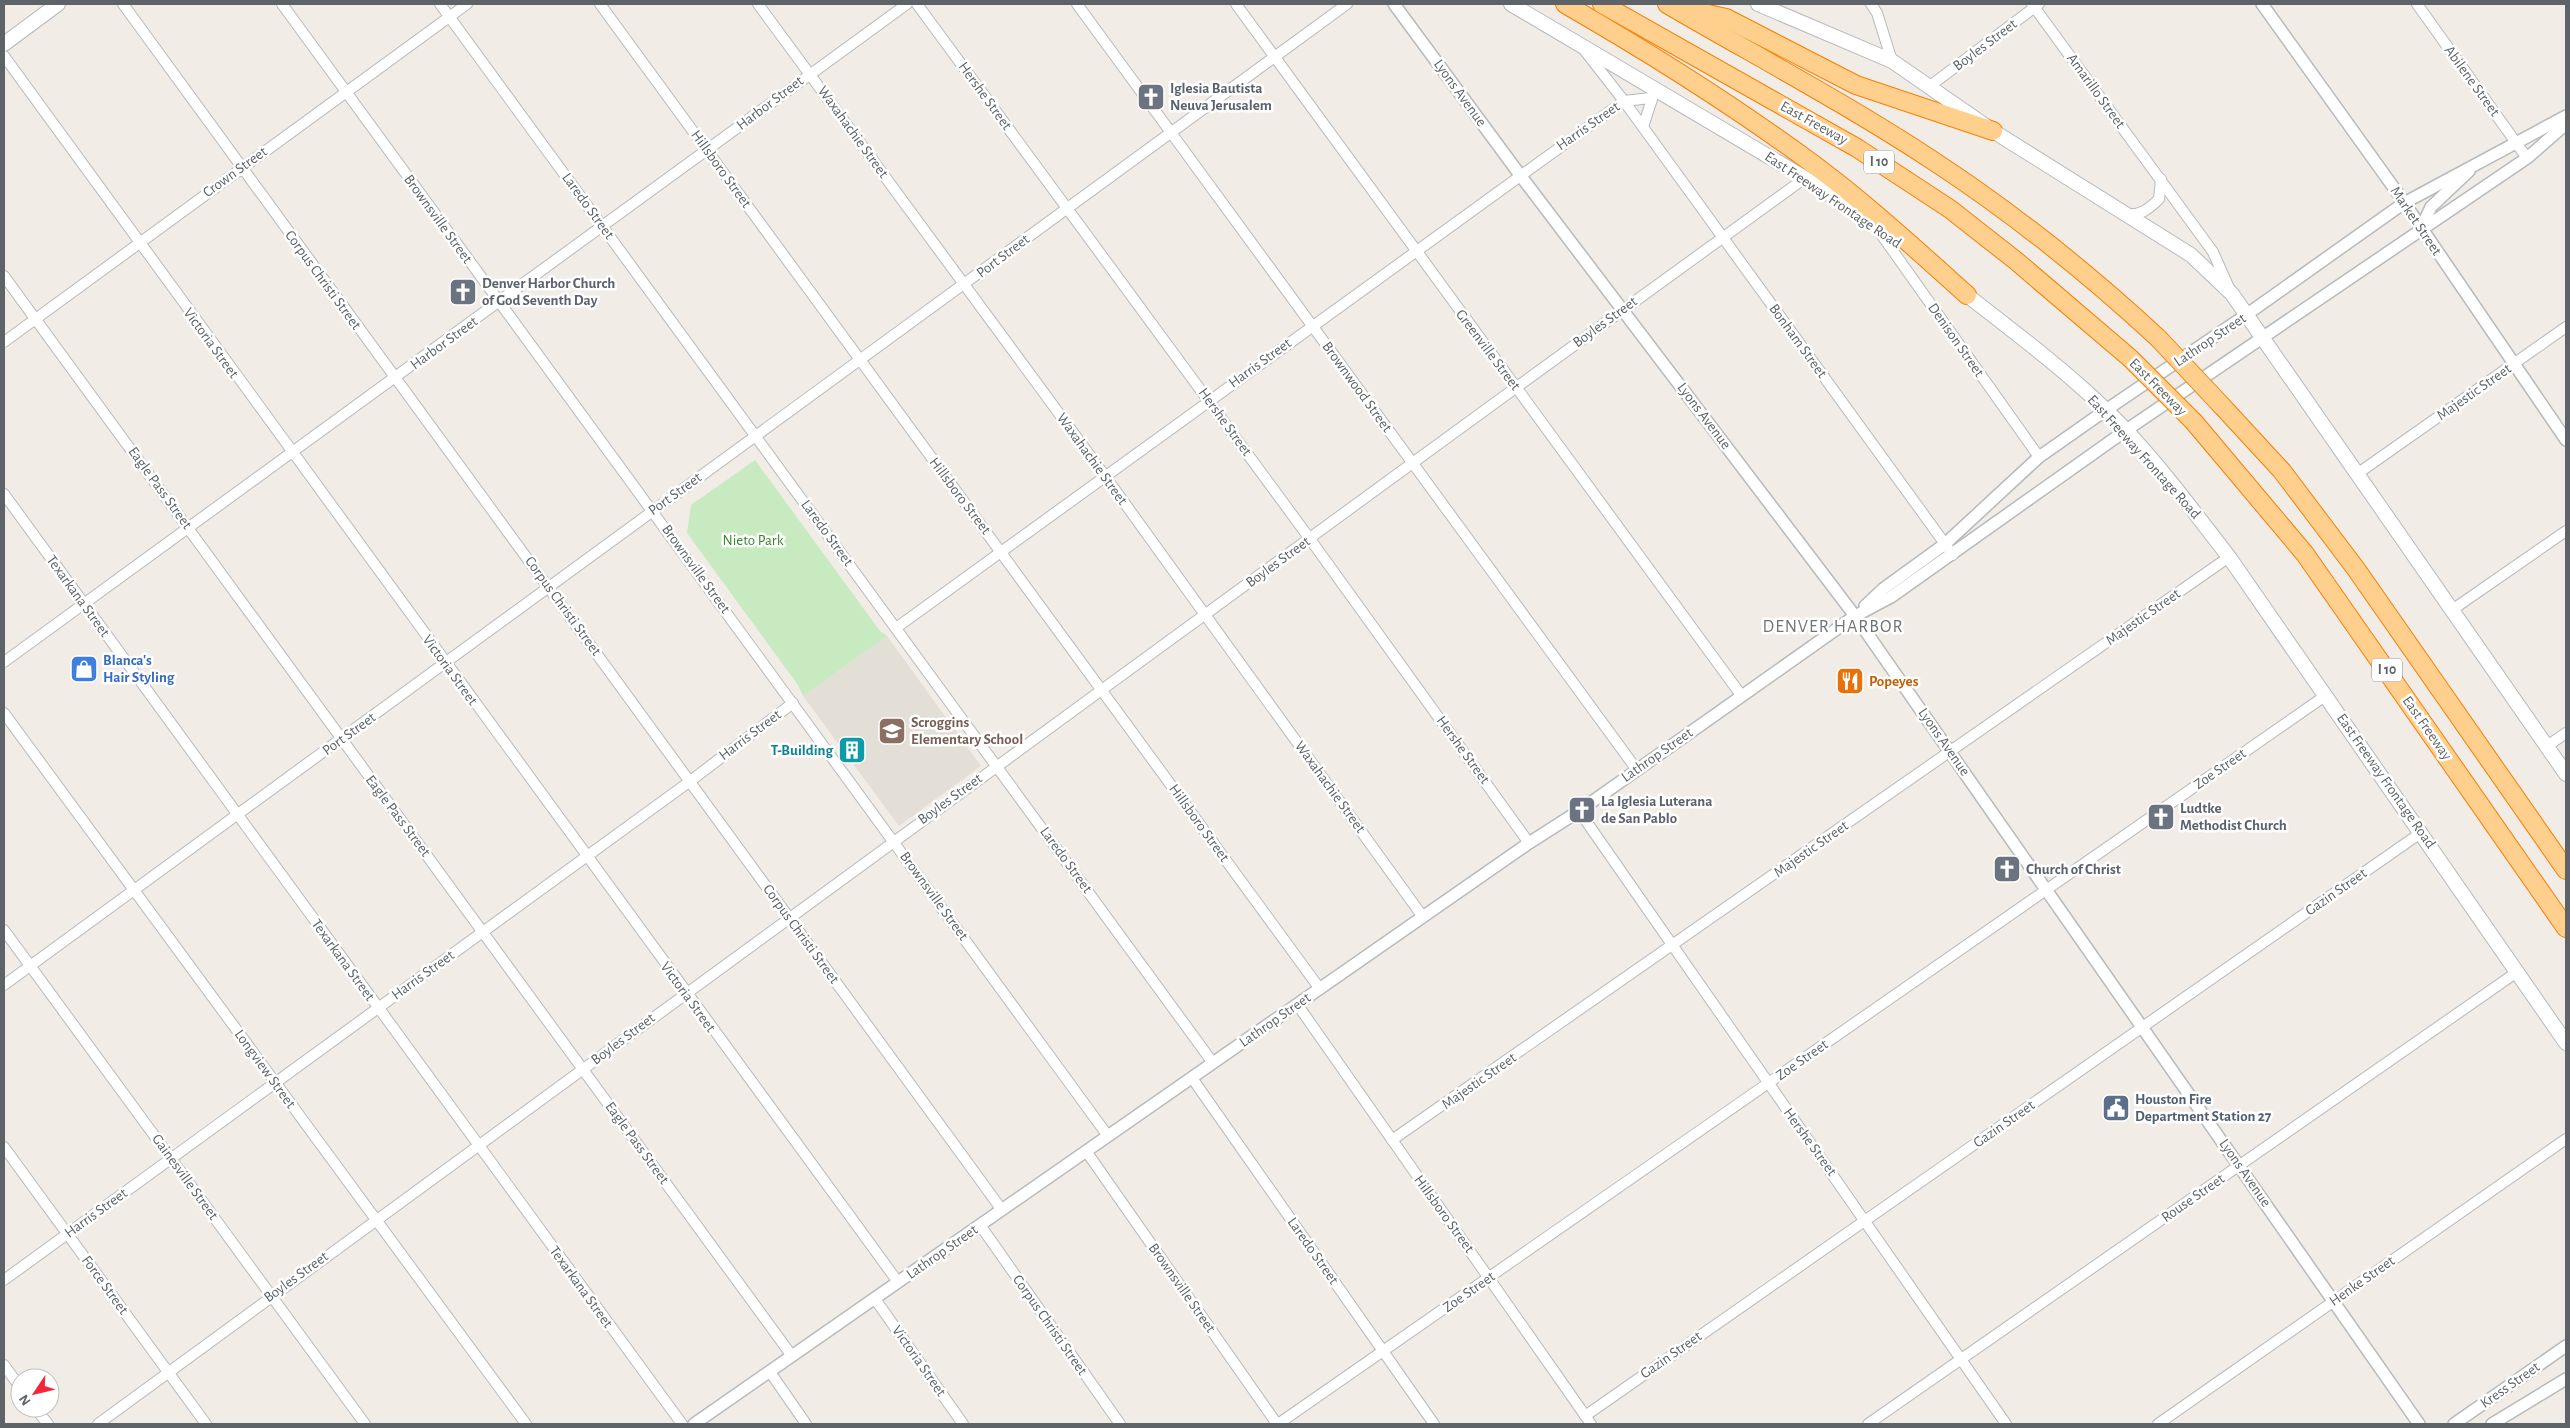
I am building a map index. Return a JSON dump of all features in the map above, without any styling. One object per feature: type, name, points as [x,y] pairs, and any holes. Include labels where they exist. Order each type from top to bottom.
[{"type":"highway","points":[[1565,4],[1667,63],[1817,167],[1882,220],[1967,295]]},
{"type":"highway","name":"East Freeway","points":[[1602,4],[1858,148],[1950,209],[2015,260],[2130,358],[2194,422],[2305,554],[2566,928]]},
{"type":"highway","points":[[1668,4],[1726,18],[1856,84],[1993,131]]},
{"type":"highway","name":"East Freeway","points":[[1668,4],[1934,162],[1997,205],[2070,262],[2158,338],[2282,471],[2356,569],[2566,870]]},
{"type":"main road","points":[[4,44],[58,4]]},
{"type":"main road","name":"East Freeway Frontage Road","points":[[1511,4],[1580,44],[1654,94],[1805,178],[1873,223],[2046,355],[2106,410],[2177,491],[2229,557],[2422,832],[2566,1043]]},
{"type":"main road","points":[[1758,4],[1773,7],[1892,61],[1993,131],[2191,255],[2232,294],[2262,340],[2566,774]]},
{"type":"street","name":"Corpus Christi Street","points":[[123,4],[1002,1210]]},
{"type":"street","name":"Brownsville Street","points":[[282,4],[894,840],[1108,1136]]},
{"type":"street","name":"Laredo Street","points":[[440,4],[1213,1063]]},
{"type":"street","name":"Crown Street","points":[[4,342],[345,91],[467,4]]},
{"type":"street","name":"Hillsboro Street","points":[[600,4],[1002,551],[1320,989]]},
{"type":"street","name":"Waxahachie Street","points":[[758,4],[1105,476],[1423,917]]},
{"type":"street","name":"Harbor Street","points":[[4,662],[708,151],[907,4]]},
{"type":"street","name":"Hershe Street","points":[[917,4],[1310,538],[1529,843]]},
{"type":"street","name":"Brownwood Street","points":[[1077,4],[1637,770]]},
{"type":"street","name":"Greenville Street","points":[[1236,4],[1741,696]]},
{"type":"street","name":"Port Street","points":[[4,985],[1347,4]]},
{"type":"street","name":"Lyons Avenue","points":[[1394,4],[1520,175],[1855,616],[2419,1424]]},
{"type":"street","points":[[1871,4],[1877,13],[1892,61]]},
{"type":"street","name":"Market Street","points":[[2262,4],[2404,203],[2566,440]]},
{"type":"street","name":"Abilene Street","points":[[2417,4],[2527,158]]},
{"type":"street","name":"Boyles Street","points":[[1930,86],[2035,5]]},
{"type":"street","name":"Amarillo Street","points":[[2035,5],[2214,252],[2232,294]]},
{"type":"street","name":"Bonham Street","points":[[1580,44],[1644,128],[1953,555]]},
{"type":"street","name":"Victoria Street","points":[[4,56],[138,243],[898,1282]]},
{"type":"street","points":[[1624,101],[1654,94],[1644,128]]},
{"type":"street","name":"Harris Street","points":[[896,628],[1624,101]]},
{"type":"street","name":"Lathrop Street","points":[[1855,616],[1883,589],[1945,544],[2040,456],[2246,315],[2404,203],[2566,116]]},
{"type":"street","name":"Lathrop Street","points":[[694,1424],[1529,843],[1579,811],[1855,616],[1891,597],[1953,555],[2125,431],[2262,340],[2421,228],[2527,158],[2566,124]]},
{"type":"street","points":[[2421,228],[2431,207],[2482,160]]},
{"type":"street","name":"Boyles Street","points":[[98,1424],[374,1219],[478,1146],[788,917],[1805,178]]},
{"type":"street","points":[[2125,214],[2135,215],[2149,209],[2159,199],[2161,179]]},
{"type":"street","name":"Denison Street","points":[[1873,223],[2040,456]]},
{"type":"street","name":"Eagle Pass Street","points":[[4,276],[792,1356]]},
{"type":"street","name":"Majestic Street","points":[[2357,474],[2566,327]]},
{"type":"street","name":"Texarkana Street","points":[[4,494],[682,1424]]},
{"type":"street","points":[[2452,610],[2566,531]]},
{"type":"street","name":"Majestic Street","points":[[1392,1140],[1673,947],[2229,557]]},
{"type":"street","name":"Zoe Street","points":[[1278,1424],[2325,696]]},
{"type":"street","name":"Harris Street","points":[[4,1280],[689,782],[793,703]]},
{"type":"street","name":"Longview Street","points":[[4,713],[526,1424]]},
{"type":"street","points":[[2547,746],[2566,733]]},
{"type":"street","name":"Hershe Street","points":[[1579,811],[1768,1084],[1866,1220],[2006,1424]]},
{"type":"street","name":"Gazin Street","points":[[1588,1420],[1866,1220],[2422,832]]},
{"type":"street","name":"Gainesville Street","points":[[4,930],[365,1424]]},
{"type":"street","name":"Rouse Street","points":[[1868,1424],[2517,972]]},
{"type":"street","name":"Hillsboro Street","points":[[1297,1004],[1490,1277],[1588,1420]]},
{"type":"street","name":"Laredo Street","points":[[1192,1078],[1434,1424]]},
{"type":"street","name":"Henke Street","points":[[2158,1424],[2566,1139]]},
{"type":"street","name":"Force Street","points":[[4,1147],[206,1424]]},
{"type":"street","name":"Brownsville Street","points":[[1086,1151],[1278,1424]]},
{"type":"street","name":"Corpus Christi Street","points":[[980,1225],[1120,1424]]},
{"type":"street","name":"Victoria Street","points":[[875,1298],[963,1424]]},
{"type":"street","name":"Kress Street","points":[[2454,1424],[2566,1346]]},
{"type":"street","points":[[770,1372],[806,1424]]},
{"type":"street","name":"Kress Street","points":[[2492,1424],[2566,1379]]},
{"type":"shaded area","name":"Scroggins Elementary School","points":[[887,636],[981,766],[899,826],[803,696]]},
{"type":"green space","name":"Nieto Park","points":[[755,460],[880,631],[887,636],[803,696],[798,685],[687,533],[691,505]]},
{"type":"place","name":"Iglesia Bautista Neuva Jerusalem","points":[[1151,97]]},
{"type":"place","name":"Denver Harbor Church of God Seventh Day","points":[[463,292]]},
{"type":"place","name":"Blanca's Hair Styling","points":[[84,669]]},
{"type":"place","name":"Popeyes","points":[[1850,681]]},
{"type":"place","name":"Scroggins Elementary School","points":[[892,731]]},
{"type":"place","name":"T-Building","points":[[852,750]]},
{"type":"place","name":"La Iglesia Luterana de San Pablo","points":[[1582,810]]},
{"type":"place","name":"Ludtke Methodist Church","points":[[2161,817]]},
{"type":"place","name":"Church of Christ","points":[[2007,869]]},
{"type":"place","name":"Houston Fire Department Station 27","points":[[2116,1108]]},
{"type":"district","name":"DENVER HARBOR","points":[[1833,627]]}]
